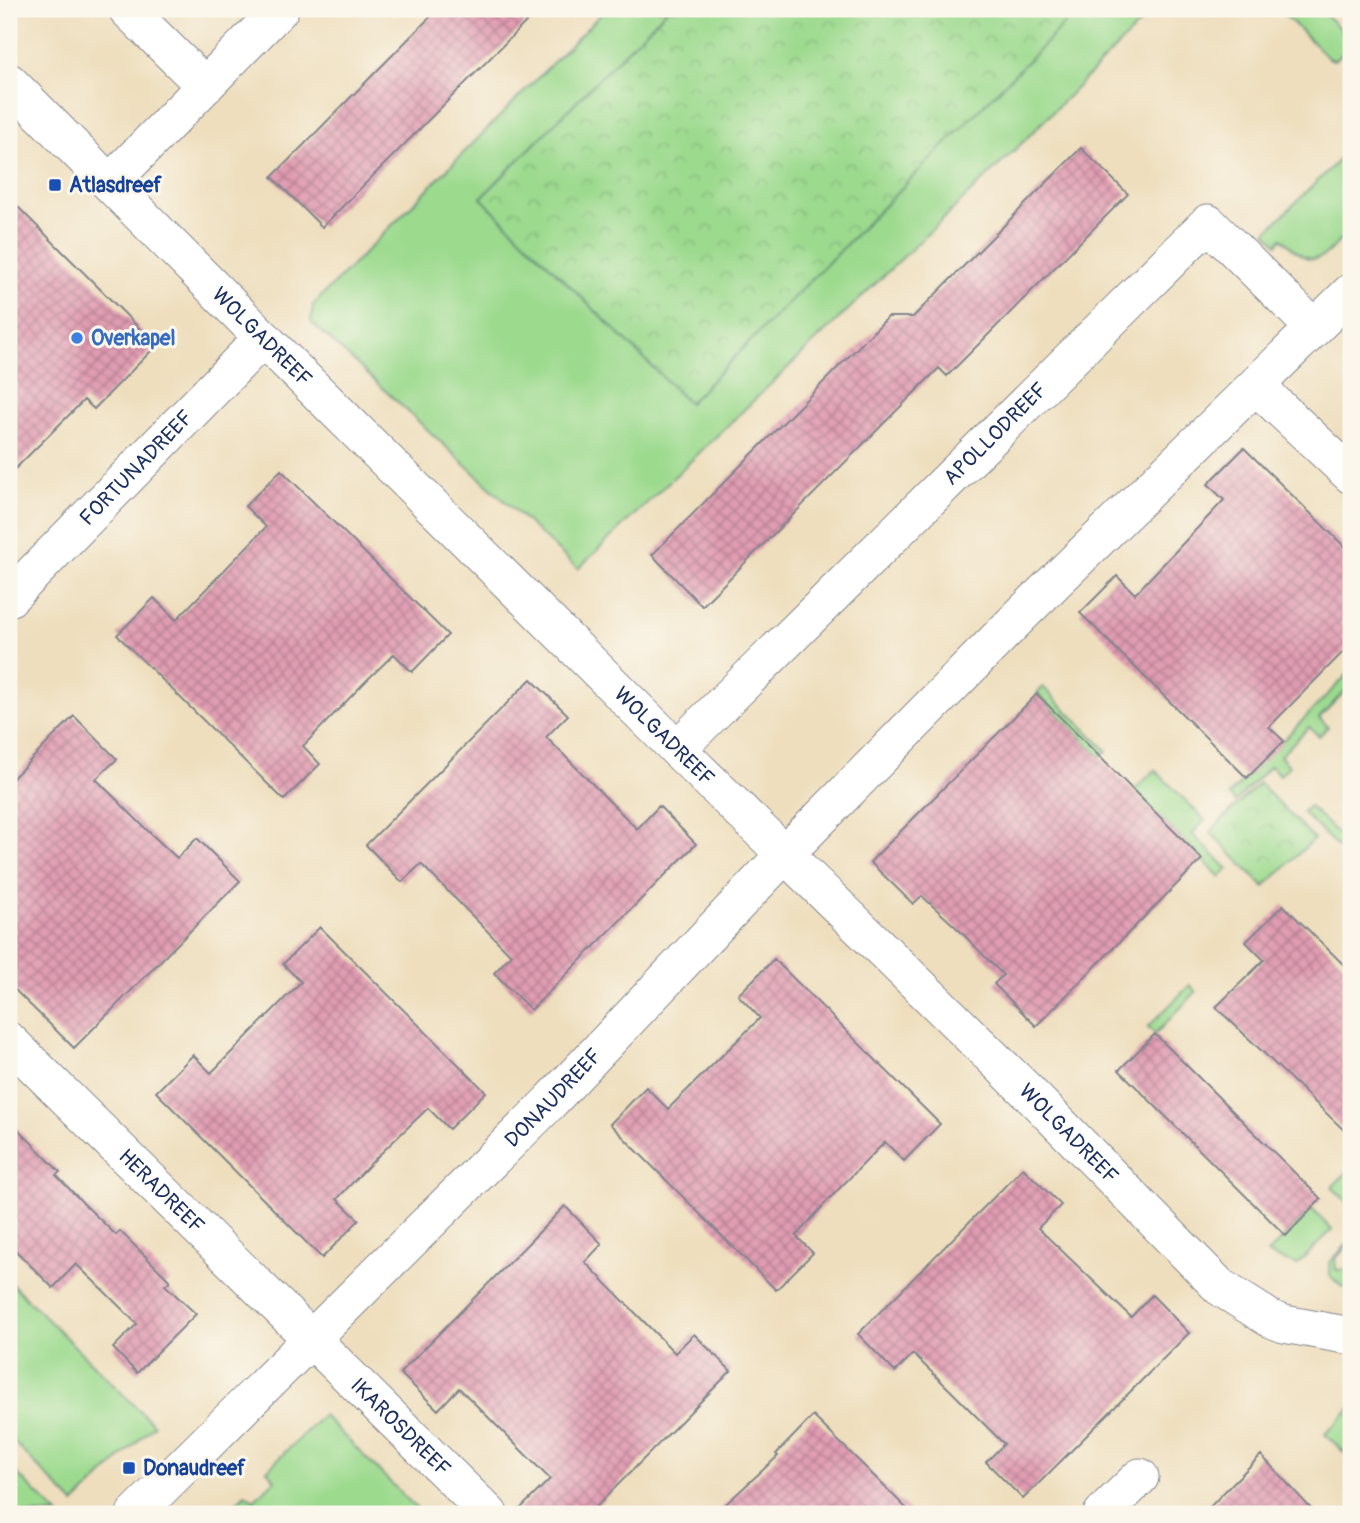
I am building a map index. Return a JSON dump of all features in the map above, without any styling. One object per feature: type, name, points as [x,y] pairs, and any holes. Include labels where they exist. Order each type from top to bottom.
[{"type":"street","points":[[127,9],[205,86]]},
{"type":"street","points":[[110,183],[281,9]]},
{"type":"street","name":"WOLGADREEF","points":[[9,82],[677,749],[1027,1091],[1220,1287],[1276,1321],[1351,1336]]},
{"type":"street","name":"APOLLODREEF","points":[[677,749],[1208,223],[1314,328]]},
{"type":"street","points":[[785,854],[1024,612],[1351,292]]},
{"type":"street","name":"FORTUNADREEF","points":[[9,598],[263,338]]},
{"type":"street","points":[[1256,386],[1351,475]]},
{"type":"street","name":"DONAUDREEF","points":[[135,1514],[549,1103],[785,854]]},
{"type":"street","name":"HERADREEF","points":[[9,1041],[77,1111],[313,1340]]},
{"type":"street","name":"IKAROSDREEF","points":[[313,1340],[489,1514]]},
{"type":"street","points":[[1104,1514],[1140,1477]]},
{"type":"green space","points":[[606,9],[668,9],[481,198],[689,403],[1079,9],[1154,9],[1019,146],[578,569],[311,322],[313,305]]},
{"type":"green space","points":[[668,9],[1079,9],[689,403],[481,198]]},
{"type":"green space","points":[[1284,9],[1320,9],[1351,40],[1351,62],[1341,54],[1334,60],[1328,58],[1284,14]]},
{"type":"green space","points":[[1351,148],[1351,229],[1333,248],[1318,258],[1303,256],[1282,238],[1277,244],[1266,232]]},
{"type":"green space","points":[[1351,671],[1351,695],[1346,690],[1319,718],[1328,727],[1319,736],[1309,727],[1280,756],[1289,766],[1280,775],[1270,766],[1235,802],[1229,795]]},
{"type":"green space","points":[[1043,687],[1107,751],[1100,757],[1037,693]]},
{"type":"green space","points":[[1155,770],[1205,820],[1192,834],[1228,869],[1220,877],[1133,791]]},
{"type":"green space","points":[[1259,783],[1314,839],[1264,887],[1210,832]]},
{"type":"green space","points":[[1309,806],[1351,847],[1351,860],[1302,812]]},
{"type":"green space","points":[[1190,985],[1196,992],[1155,1034],[1148,1027]]},
{"type":"green space","points":[[1351,1168],[1351,1206],[1332,1187]]},
{"type":"green space","points":[[1312,1209],[1332,1230],[1297,1265],[1267,1254]]},
{"type":"green space","points":[[1351,1240],[1335,1259],[1336,1270],[1351,1269],[1351,1287],[1342,1287],[1330,1276],[1329,1263]]},
{"type":"green space","points":[[9,1281],[154,1425],[74,1504],[9,1437]]},
{"type":"green space","points":[[1351,1408],[1351,1454],[1349,1457],[1325,1434]]},
{"type":"green space","points":[[323,1415],[422,1514],[225,1514],[245,1494],[254,1500],[275,1480],[267,1470]]},
{"type":"green space","points":[[9,1466],[58,1514],[9,1514]]},
{"type":"building","points":[[438,9],[539,9],[322,227],[272,177]]},
{"type":"building","points":[[1081,148],[1128,194],[947,376],[939,368],[702,606],[652,555],[888,317],[913,317]]},
{"type":"building","name":"Overkapel","points":[[9,198],[147,336],[145,339],[154,348],[94,409],[84,400],[9,475]]},
{"type":"building","points":[[1244,448],[1351,553],[1351,644],[1269,727],[1284,741],[1247,778],[1080,613],[1117,576],[1135,594],[1224,500],[1208,484]]},
{"type":"building","points":[[281,470],[448,635],[412,672],[394,654],[366,681],[303,746],[320,764],[284,800],[117,635],[154,598],[176,620],[266,527],[245,506]]},
{"type":"building","points":[[531,679],[568,715],[546,737],[637,829],[659,806],[696,844],[531,1010],[494,973],[511,955],[421,864],[402,882],[366,845]]},
{"type":"building","points":[[1037,694],[1202,859],[1036,1026],[994,984],[1003,975],[959,930],[922,896],[913,904],[870,862]]},
{"type":"building","points":[[74,716],[117,759],[96,779],[148,831],[177,858],[197,838],[240,881],[74,1048],[9,984],[9,782]]},
{"type":"building","points":[[1283,905],[1351,972],[1351,1137],[1216,1007],[1264,960],[1246,942]]},
{"type":"building","points":[[320,927],[486,1092],[449,1129],[428,1108],[377,1157],[337,1199],[359,1220],[322,1258],[156,1092],[193,1055],[211,1073],[301,982],[283,964]]},
{"type":"building","points":[[774,959],[940,1124],[904,1161],[885,1142],[796,1236],[813,1253],[776,1290],[610,1124],[646,1087],[668,1109],[760,1018],[738,995]]},
{"type":"building","points":[[1155,1034],[1321,1199],[1286,1236],[1119,1070]]},
{"type":"building","points":[[9,1120],[60,1172],[56,1175],[116,1235],[120,1231],[170,1281],[165,1285],[196,1314],[137,1373],[113,1348],[137,1324],[76,1264],[53,1288],[9,1244]]},
{"type":"building","points":[[1023,1168],[1061,1205],[1038,1228],[1131,1317],[1152,1295],[1189,1333],[1023,1499],[986,1462],[1004,1444],[949,1389],[913,1354],[895,1372],[858,1334]]},
{"type":"building","points":[[565,1206],[602,1244],[585,1262],[675,1353],[694,1334],[731,1371],[589,1514],[515,1514],[550,1479],[459,1388],[438,1410],[400,1373]]},
{"type":"building","points":[[813,1416],[912,1514],[715,1514],[778,1456],[776,1454]]},
{"type":"building","points":[[1261,1455],[1316,1514],[1203,1514],[1233,1483]]},
{"type":"place","name":"Atlasdreef","points":[[55,185]]},
{"type":"place","name":"Overkapel","points":[[77,338]]},
{"type":"place","name":"Donaudreef","points":[[129,1468]]}]
